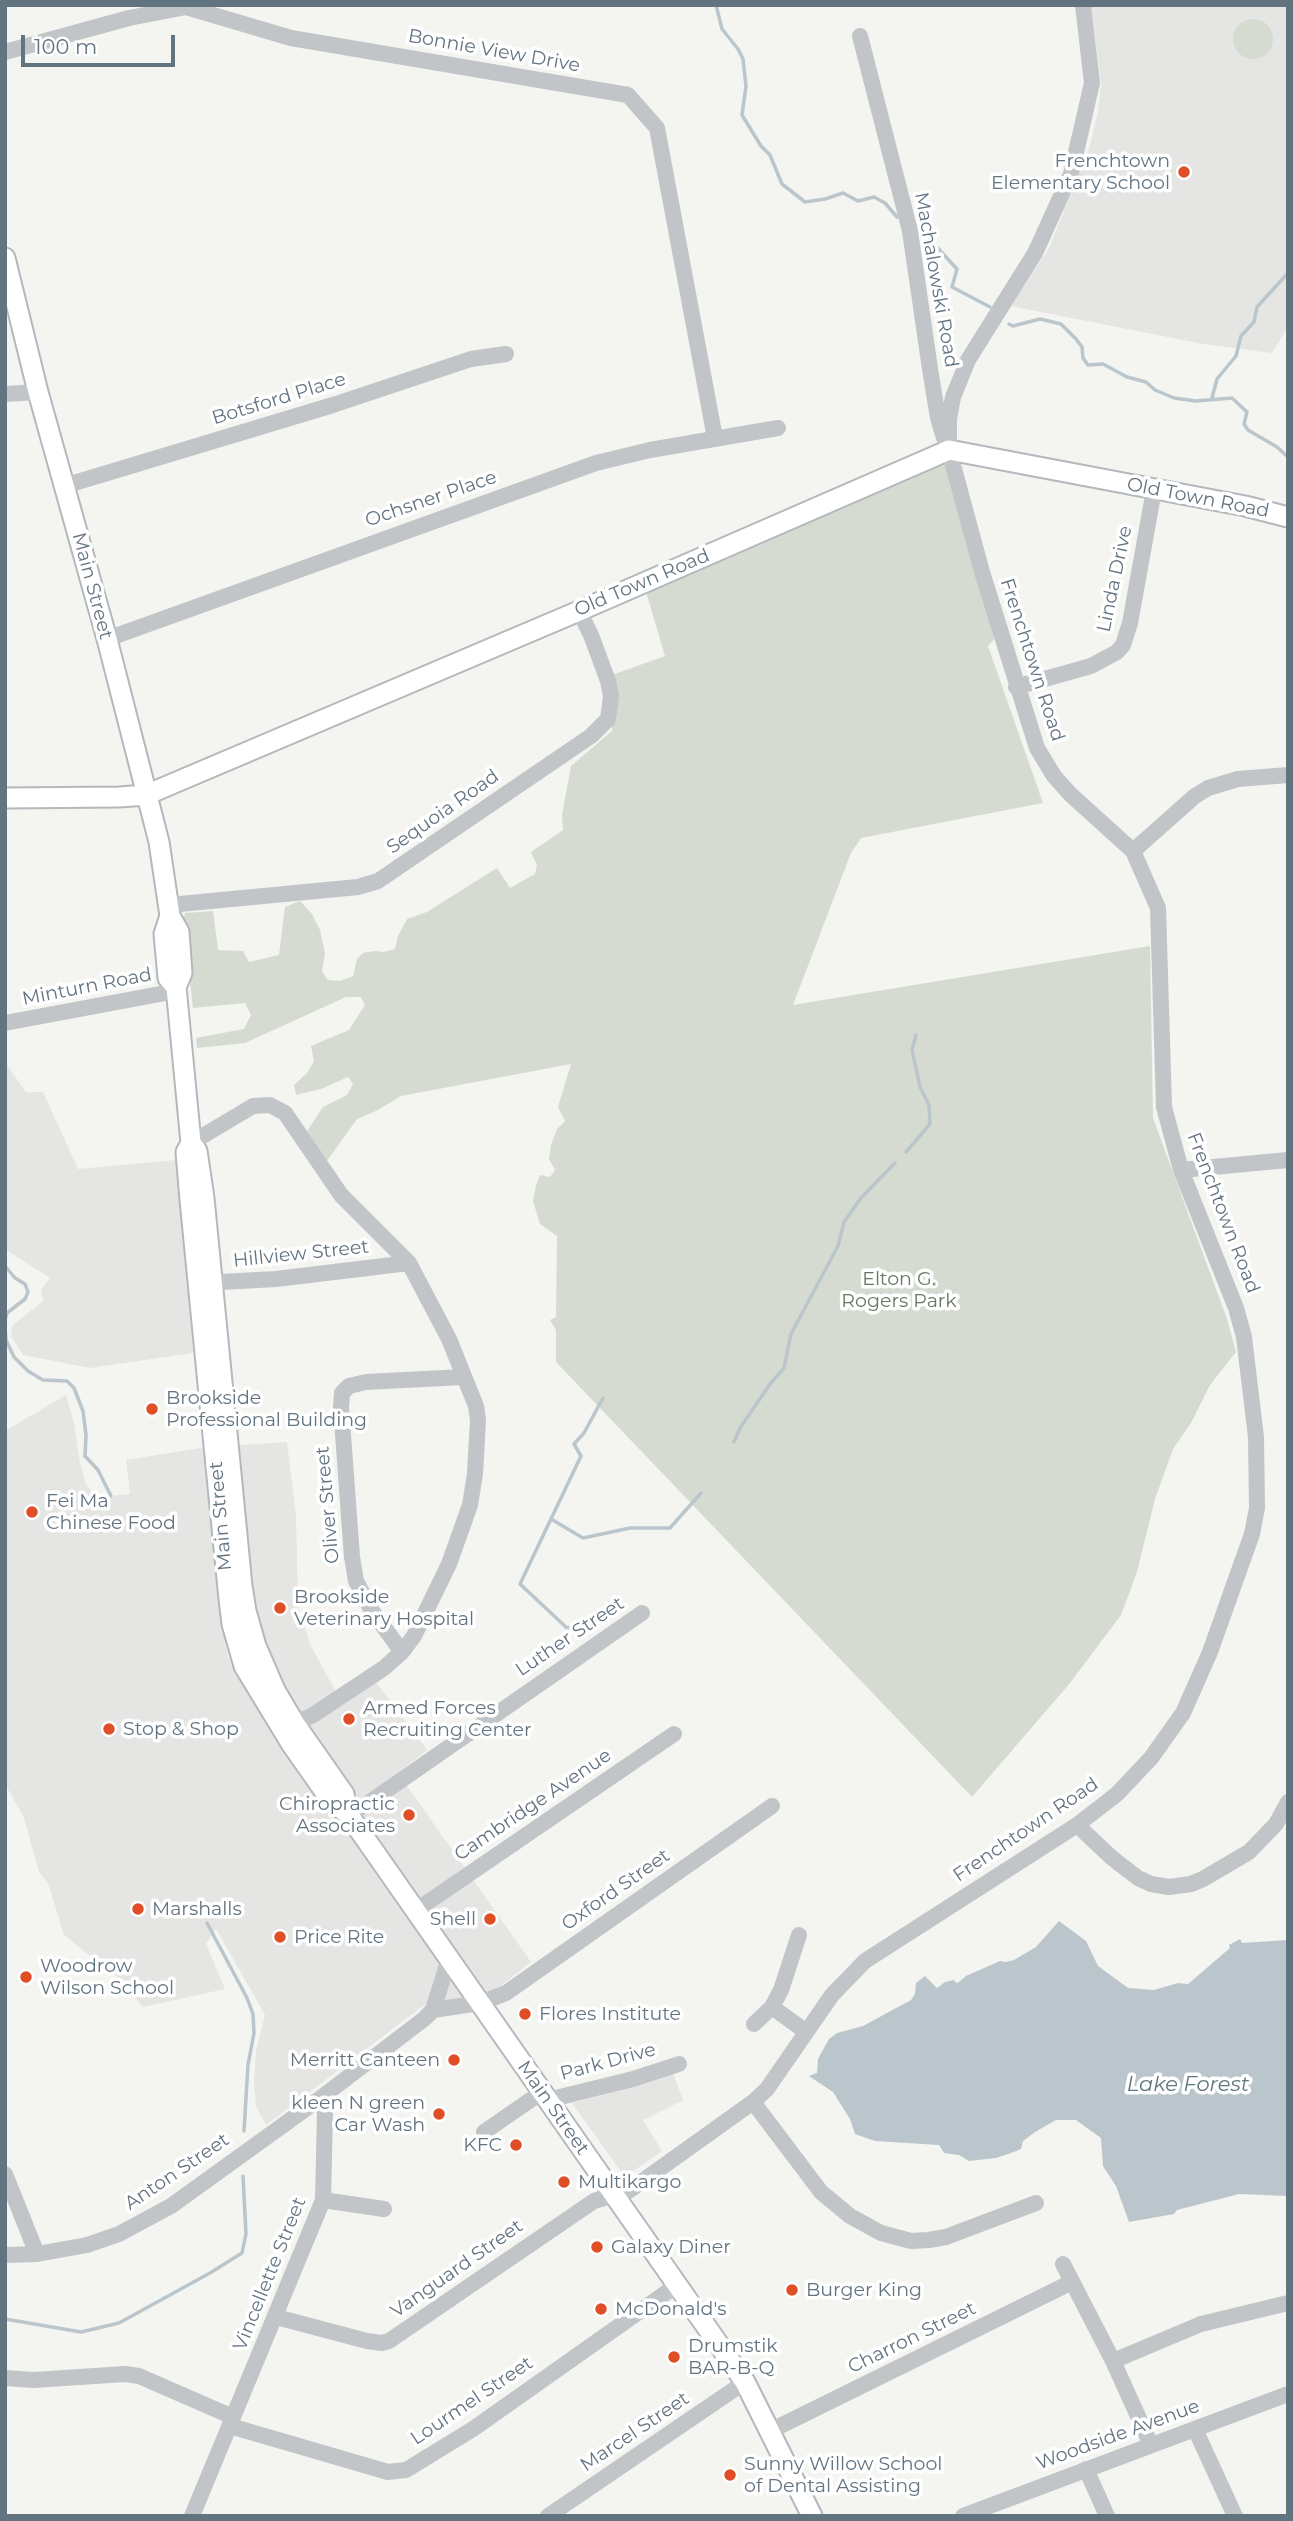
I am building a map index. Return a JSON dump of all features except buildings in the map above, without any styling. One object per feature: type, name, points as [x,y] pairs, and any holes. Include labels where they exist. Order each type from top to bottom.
[{"type":"main road","name":"Main Street","points":[[5,258],[159,842],[169,911],[164,934],[168,978],[176,989],[191,1143],[197,1151],[205,1283],[239,1614],[288,1726],[344,1794],[348,1814],[745,2382],[812,2516]]},
{"type":"main road","name":"Old Town Road","points":[[5,798],[145,795],[949,450],[1245,506],[1288,517]]},
{"type":"street","name":"Frenchtown Road","points":[[614,2194],[630,2190],[753,2102],[767,2089],[805,2031],[837,1989],[865,1961],[1077,1825],[1117,1794],[1138,1773],[1173,1730],[1183,1713],[1210,1652],[1252,1534],[1257,1508],[1256,1437],[1244,1337],[1236,1308],[1181,1170],[1164,1107],[1158,908],[1133,851],[1054,776],[1031,732],[963,508],[949,450],[949,419],[957,387],[968,360],[1035,253],[1071,174],[1092,83],[1083,5]]},
{"type":"street","name":"Bonnie View Drive","points":[[5,52],[129,18],[186,8],[291,38],[628,95],[657,128],[715,438]]},
{"type":"street","name":"Machalowski Road","points":[[860,36],[910,231],[941,432],[949,450]]},
{"type":"street","name":"Botsford Place","points":[[64,486],[333,405],[471,359],[506,354]]},
{"type":"street","points":[[933,386],[957,387]]},
{"type":"street","points":[[5,394],[38,391]]},
{"type":"street","name":"Ochsner Place","points":[[107,639],[596,463],[650,450],[778,428]]},
{"type":"street","name":"Linda Drive","points":[[1016,687],[1091,666],[1111,656],[1123,645],[1130,623],[1154,489]]},
{"type":"street","name":"Sequoia Road","points":[[169,911],[358,887],[377,881],[592,736],[608,719],[611,696],[591,635],[579,611]]},
{"type":"street","points":[[1133,851],[1208,788],[1238,779],[1288,775]]},
{"type":"street","name":"Minturn Road","points":[[5,1023],[176,989]]},
{"type":"street","points":[[191,1143],[261,1105],[278,1107],[291,1119],[341,1195],[409,1263],[449,1339],[472,1394],[478,1420],[470,1505],[449,1564],[414,1636],[402,1652],[384,1668],[354,1689],[288,1726]]},
{"type":"street","points":[[1181,1170],[1288,1160]]},
{"type":"street","name":"Hillview Street","points":[[205,1283],[276,1279],[409,1263]]},
{"type":"street","name":"Oliver Street","points":[[402,1652],[360,1591],[354,1568],[341,1407],[344,1389],[366,1382],[463,1377]]},
{"type":"street","name":"Luther Street","points":[[348,1814],[364,1806],[642,1613]]},
{"type":"street","name":"Cambridge Avenue","points":[[415,1911],[674,1734]]},
{"type":"street","points":[[1077,1825],[1132,1873],[1151,1884],[1169,1887],[1191,1884],[1203,1879],[1250,1853],[1276,1824],[1288,1802]]},
{"type":"street","name":"Oxford Street","points":[[480,2003],[506,1993],[772,1806]]},
{"type":"street","points":[[754,2024],[772,2007],[792,1961],[799,1935]]},
{"type":"street","points":[[433,2010],[449,1959]]},
{"type":"street","points":[[318,2101],[433,2010],[480,2003]]},
{"type":"street","points":[[772,2007],[805,2031]]},
{"type":"street","name":"Park Drive","points":[[545,2096],[633,2079],[680,2064]]},
{"type":"street","points":[[484,2132],[545,2096]]},
{"type":"street","name":"Anton Street","points":[[5,2255],[37,2254],[87,2245],[119,2234],[171,2206],[262,2138],[318,2101]]},
{"type":"street","name":"Vincellette Street","points":[[192,2516],[323,2200],[325,2111],[318,2101]]},
{"type":"street","points":[[753,2102],[821,2192],[850,2216],[881,2233],[911,2241],[929,2240],[1036,2203]]},
{"type":"street","points":[[5,2174],[37,2254]]},
{"type":"street","name":"Vanguard Street","points":[[275,2317],[367,2341],[389,2341],[566,2219],[594,2201],[614,2194]]},
{"type":"street","points":[[323,2200],[384,2209]]},
{"type":"street","points":[[1063,2264],[1113,2361],[1151,2445]]},
{"type":"street","name":"Charron Street","points":[[770,2431],[1072,2282]]},
{"type":"street","name":"Lourmel Street","points":[[5,2378],[34,2380],[125,2374],[139,2376],[232,2421],[388,2472],[406,2470],[473,2429],[677,2285]]},
{"type":"street","points":[[1113,2361],[1201,2324],[1288,2303]]},
{"type":"street","name":"Marcel Street","points":[[548,2516],[745,2382]]},
{"type":"street","name":"Woodside Avenue","points":[[972,2514],[1288,2395]]},
{"type":"street","points":[[1195,2429],[1235,2516]]},
{"type":"street","points":[[1086,2469],[1107,2516]]},
{"type":"shaded area","name":"Frenchtown Elementary School","points":[[1091,5],[1288,5],[1288,327],[1272,353],[1203,344],[1011,306],[1049,248],[1089,149],[1098,112],[1101,84]]},
{"type":"shaded area","points":[[5,1065],[26,1092],[43,1092],[78,1169],[176,1160],[193,1353],[90,1368],[23,1355],[11,1336],[12,1326],[43,1301],[41,1290],[50,1278],[5,1249]]},
{"type":"shaded area","points":[[66,1395],[86,1484],[93,1494],[102,1497],[130,1494],[126,1460],[207,1447],[287,1442],[296,1514],[298,1607],[310,1644],[343,1705],[376,1682],[427,1750],[399,1772],[531,1962],[497,1989],[423,2006],[266,2125],[256,2106],[254,2085],[256,2051],[265,2015],[216,1929],[206,1944],[225,1989],[143,2007],[117,1977],[64,1935],[48,1883],[39,1872],[24,1818],[5,1784],[5,1431]],"holes":[[[240,1484],[252,1596],[260,1634],[295,1715],[309,1732],[278,1741],[238,1678],[228,1657],[208,1486]]]},
{"type":"shaded area","points":[[673,2073],[683,2100],[643,2120],[662,2151],[625,2177],[572,2103]]},
{"type":"green space","points":[[1253,19],[1267,25],[1273,39],[1267,53],[1253,59],[1239,53],[1233,39],[1239,25]]},
{"type":"green space","name":"Elton G. Rogers Park","points":[[946,453],[997,636],[988,646],[1043,803],[861,838],[851,853],[793,1005],[1150,946],[1153,1118],[1227,1319],[1236,1352],[1210,1385],[1191,1423],[1173,1449],[1155,1499],[1137,1572],[1121,1615],[1070,1683],[972,1797],[556,1362],[556,1330],[550,1320],[556,1317],[557,1236],[540,1224],[533,1201],[540,1175],[550,1177],[555,1170],[549,1159],[551,1145],[557,1129],[565,1121],[558,1107],[571,1064],[401,1096],[357,1119],[326,1162],[307,1131],[323,1107],[347,1095],[353,1084],[348,1077],[321,1089],[296,1095],[294,1085],[308,1072],[314,1061],[311,1046],[349,1030],[365,1005],[361,997],[346,997],[245,1043],[197,1048],[196,1038],[244,1029],[251,1015],[245,1003],[193,1008],[183,923],[185,913],[213,911],[218,950],[243,951],[249,962],[279,955],[285,907],[300,901],[312,914],[320,930],[325,953],[322,972],[328,980],[340,981],[353,976],[357,959],[363,953],[395,949],[407,919],[427,912],[497,868],[510,888],[535,874],[537,865],[531,852],[563,830],[562,815],[571,766],[612,731],[612,675],[665,656],[644,585]]},
{"type":"water","name":"Lake Forest","points":[[1059,1921],[1086,1941],[1098,1966],[1128,1988],[1154,1990],[1178,1983],[1188,1984],[1230,1948],[1229,1945],[1240,1939],[1242,1943],[1288,1940],[1288,2196],[1239,2194],[1177,2210],[1174,2214],[1129,2222],[1116,2186],[1103,2166],[1101,2138],[1076,2120],[1056,2120],[1035,2132],[1023,2141],[1021,2149],[1011,2153],[996,2158],[969,2161],[959,2155],[944,2153],[939,2145],[875,2141],[855,2134],[850,2119],[833,2092],[809,2076],[817,2073],[818,2059],[829,2039],[837,2033],[863,2026],[911,2000],[915,1994],[916,1983],[925,1976],[937,1988],[945,1982],[959,1982],[966,1976],[1000,1961],[1014,1960],[1036,1947]]},
{"type":"waterway","points":[[716,5],[722,29],[743,59],[746,86],[742,115],[761,146],[770,155],[782,184],[805,202],[843,193],[858,201],[874,197],[885,203],[897,217]]},
{"type":"waterway","points":[[922,231],[957,269],[952,287],[990,307]]},
{"type":"waterway","points":[[1212,398],[1217,379],[1236,356],[1241,336],[1254,322],[1257,307],[1288,273]]},
{"type":"waterway","points":[[1009,324],[1013,326],[1040,319],[1061,324],[1082,347],[1083,358],[1088,365],[1103,364],[1127,377],[1146,382],[1155,390],[1174,398],[1196,401],[1232,398],[1247,412],[1244,424],[1248,430],[1277,447],[1288,457]]},
{"type":"waterway","points":[[906,1152],[930,1124],[929,1105],[920,1087],[912,1050],[916,1035]]},
{"type":"waterway","points":[[734,1442],[740,1428],[784,1368],[791,1334],[838,1246],[844,1222],[861,1198],[895,1163]]},
{"type":"waterway","points":[[5,1266],[15,1278],[25,1284],[28,1292],[25,1299],[7,1313],[5,1320]]},
{"type":"waterway","points":[[5,1327],[6,1340],[14,1357],[28,1371],[43,1380],[67,1381],[74,1388],[83,1411],[85,1456],[98,1470],[111,1496]]},
{"type":"waterway","points":[[584,1630],[578,1626],[567,1628],[520,1584],[581,1456],[574,1444],[584,1433],[603,1398]]},
{"type":"waterway","points":[[551,1519],[583,1538],[630,1528],[670,1528],[701,1493]]},
{"type":"waterway","points":[[207,1923],[253,2014],[254,2033],[248,2065],[244,2131]]},
{"type":"waterway","points":[[5,2319],[81,2332],[119,2323],[210,2273],[242,2253],[246,2234],[243,2176]]},
{"type":"place","name":"Frenchtown Elementary School","points":[[1184,172]]},
{"type":"place","name":"Brookside Professional Building","points":[[152,1409]]},
{"type":"place","name":"Fei Ma Chinese Food","points":[[32,1512]]},
{"type":"place","name":"Brookside Veterinary Hospital","points":[[280,1608]]},
{"type":"place","name":"Armed Forces Recruiting Center","points":[[349,1719]]},
{"type":"place","name":"Stop & Shop","points":[[109,1729]]},
{"type":"place","name":"Chiropractic Associates","points":[[409,1815]]},
{"type":"place","name":"Marshalls","points":[[138,1909]]},
{"type":"place","name":"Shell","points":[[490,1919]]},
{"type":"place","name":"Price Rite","points":[[280,1937]]},
{"type":"place","name":"Woodrow Wilson School","points":[[26,1977]]},
{"type":"place","name":"Flores Institute","points":[[525,2014]]},
{"type":"place","name":"Merritt Canteen","points":[[454,2060]]},
{"type":"place","name":"kleen N green Car Wash","points":[[439,2114]]},
{"type":"place","name":"KFC","points":[[516,2145]]},
{"type":"place","name":"Multikargo","points":[[564,2182]]},
{"type":"place","name":"Galaxy Diner","points":[[597,2247]]},
{"type":"place","name":"Burger King","points":[[792,2290]]},
{"type":"place","name":"McDonald's","points":[[601,2309]]},
{"type":"place","name":"Drumstik BAR-B-Q","points":[[674,2357]]},
{"type":"place","name":"Sunny Willow School of Dental Assisting","points":[[730,2475]]}]
